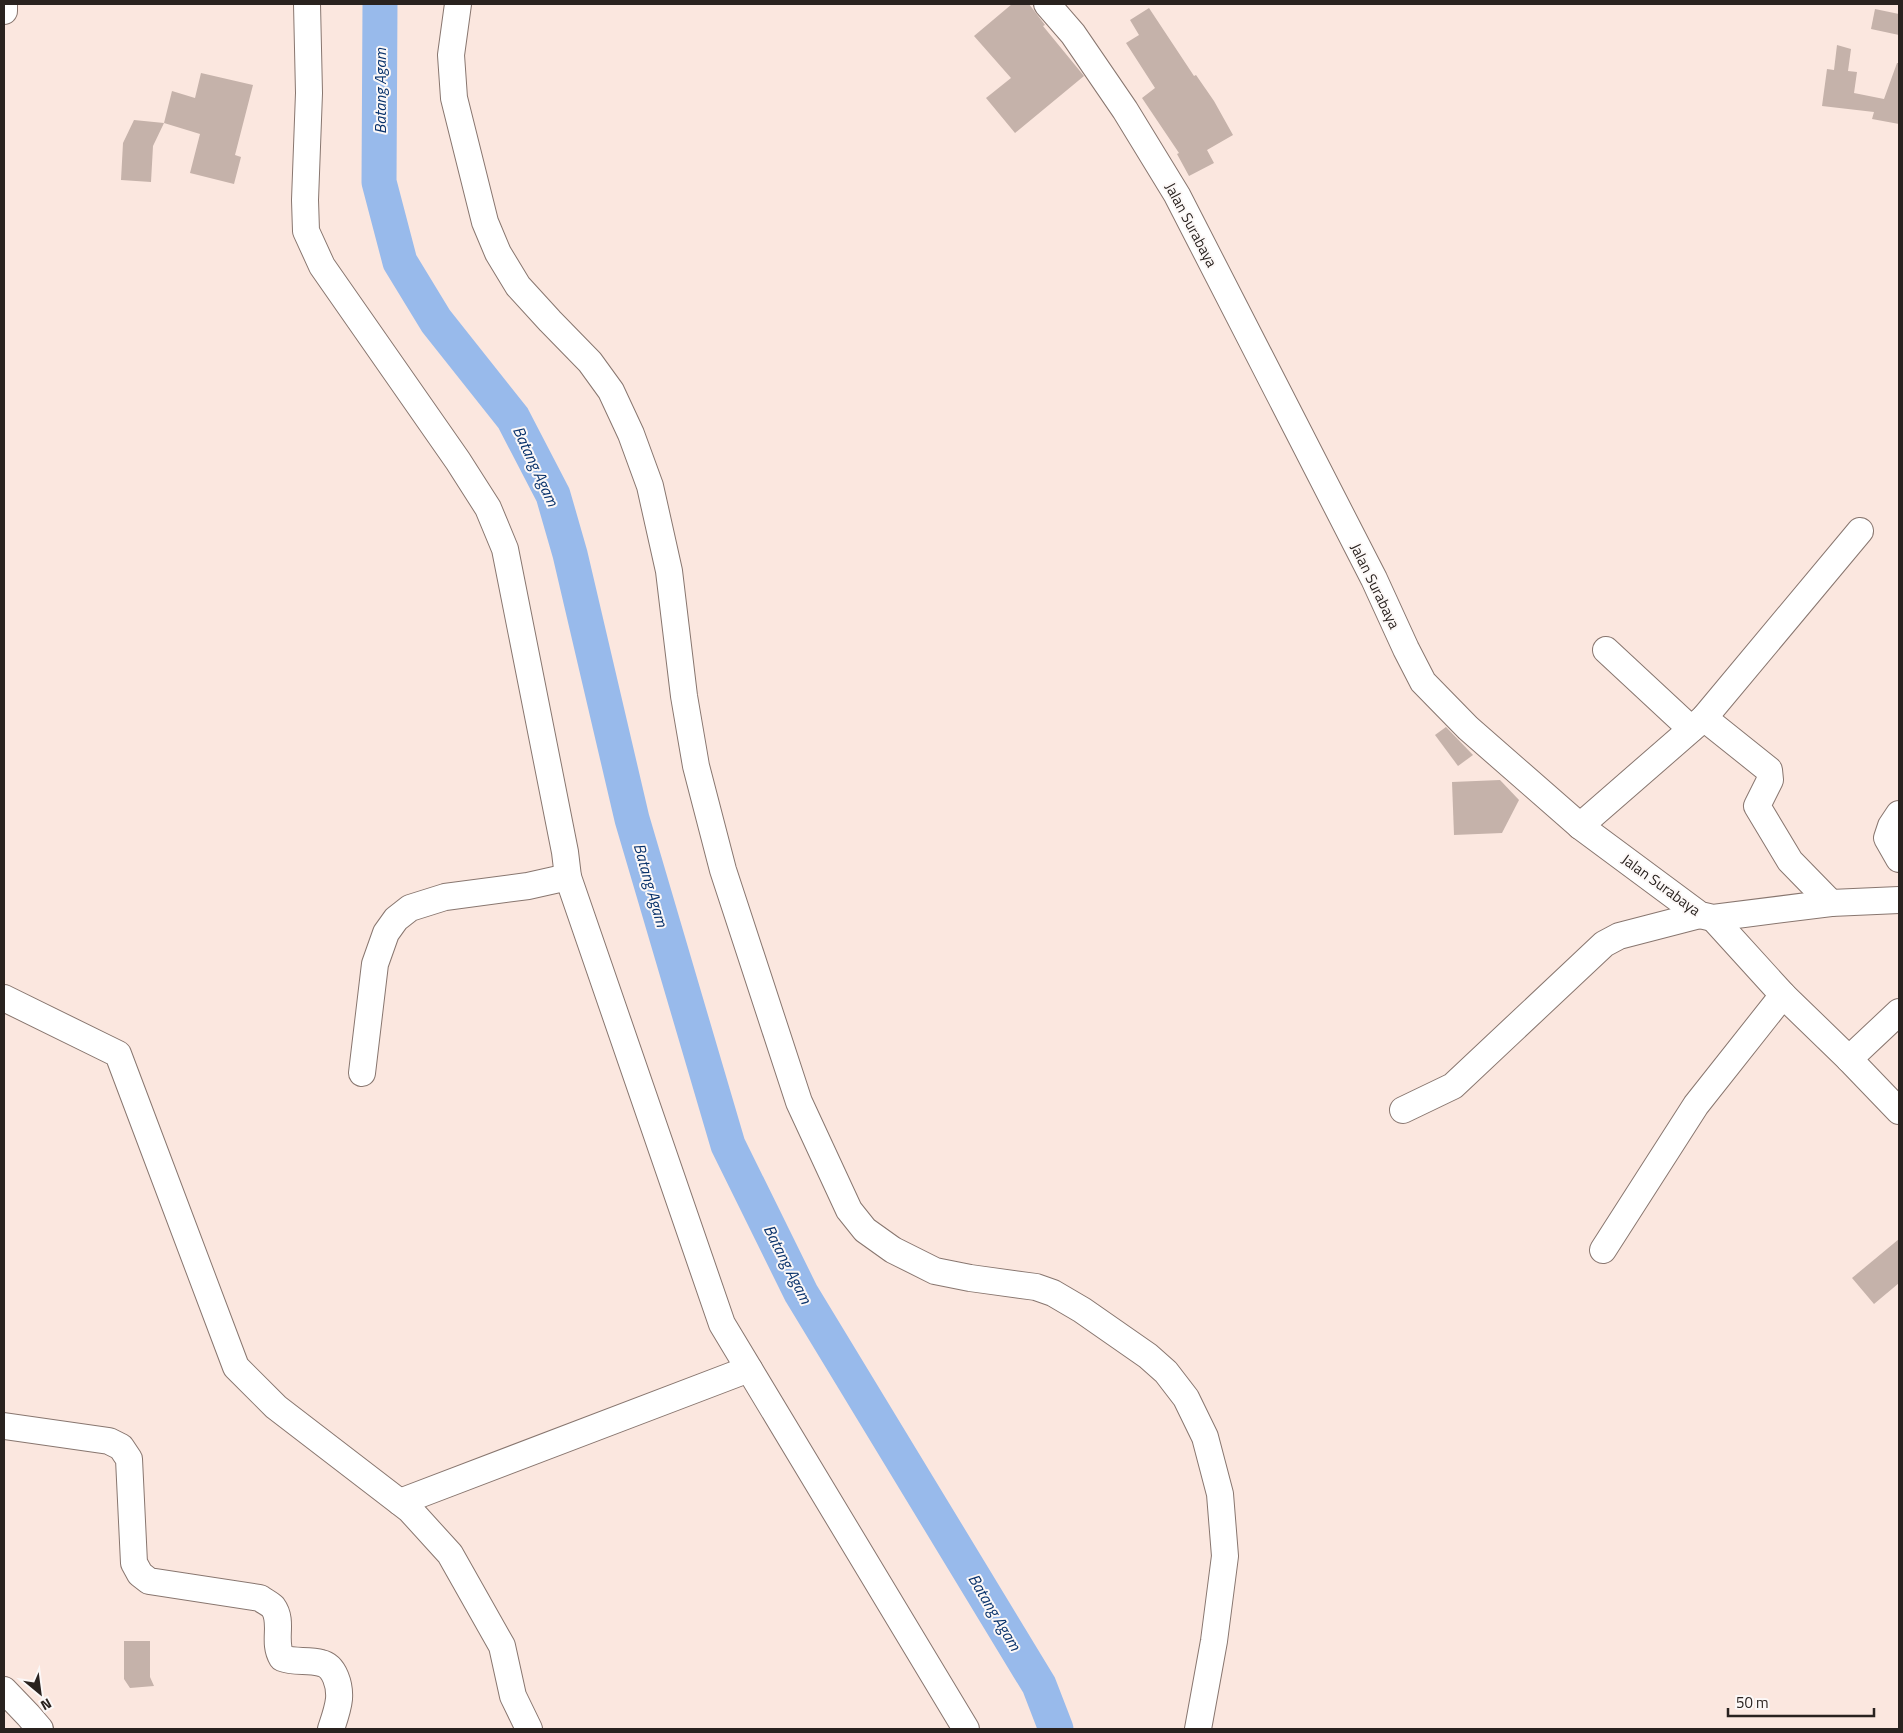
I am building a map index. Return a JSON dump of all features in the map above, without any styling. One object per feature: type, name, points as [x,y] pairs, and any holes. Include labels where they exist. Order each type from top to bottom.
[{"type":"street","points":[[4,4],[4,11]]},
{"type":"street","points":[[307,4],[310,93],[304,200],[306,231],[322,266],[458,461],[488,508],[502,540],[559,822],[568,877],[722,1324],[966,1729]]},
{"type":"street","points":[[458,4],[451,54],[454,98],[485,222],[498,253],[518,286],[590,362],[611,391],[631,434],[650,486],[669,571],[684,696],[696,766],[723,870],[799,1102],[850,1210],[865,1230],[892,1250],[936,1271],[970,1278],[1036,1287],[1053,1293],[1082,1310],[1148,1356],[1166,1372],[1186,1398],[1205,1437],[1220,1494],[1226,1556],[1214,1641],[1198,1729]]},
{"type":"street","name":"Jalan Surabaya","points":[[1047,4],[1072,34],[1125,110],[1177,195],[1374,579],[1406,649],[1424,682],[1468,728],[1580,826],[1706,917],[1831,903],[1899,900]]},
{"type":"street","points":[[1580,826],[1697,723],[1860,531]]},
{"type":"street","points":[[1606,650],[1697,723],[1769,770],[1770,780],[1757,806],[1790,861],[1831,903]]},
{"type":"street","points":[[1899,814],[1891,826],[1887,838],[1899,860]]},
{"type":"street","points":[[362,1073],[375,964],[386,933],[396,919],[410,908],[445,897],[528,886],[568,877]]},
{"type":"street","points":[[1403,1110],[1453,1086],[1604,944],[1619,936],[1706,917],[1850,1059],[1899,1111]]},
{"type":"street","points":[[1603,1250],[1696,1105],[1783,995]]},
{"type":"street","points":[[4,998],[118,1054],[236,1367],[276,1406],[410,1510],[450,1554],[502,1646],[513,1696],[529,1729]]},
{"type":"street","points":[[1850,1059],[1899,1012]]},
{"type":"street","points":[[400,1502],[749,1369]]},
{"type":"street","points":[[4,1426],[109,1441],[120,1447],[129,1459],[134,1563],[140,1574],[149,1582],[260,1598],[272,1607],[278,1617],[278,1651],[282,1658],[290,1661],[322,1663],[331,1670],[337,1680],[339,1699],[331,1729]]},
{"type":"street","points":[[4,1690],[27,1724]]},
{"type":"building","points":[[1012,4],[1029,4],[1045,25],[1043,26],[1084,76],[1015,133],[986,98],[1011,78],[974,36]]},
{"type":"building","points":[[1149,8],[1194,76],[1196,75],[1214,101],[1233,135],[1207,150],[1214,163],[1189,176],[1177,154],[1179,153],[1142,98],[1155,88],[1126,43],[1139,35],[1130,20]]},
{"type":"building","points":[[1875,9],[1899,14],[1899,35],[1871,29]]},
{"type":"building","points":[[1837,45],[1851,49],[1848,71],[1857,72],[1854,93],[1884,99],[1897,63],[1899,63],[1899,124],[1872,119],[1874,112],[1822,106],[1827,69],[1834,70]]},
{"type":"building","points":[[201,73],[253,85],[235,155],[241,157],[234,184],[190,173],[200,134],[164,123],[172,91],[195,98]]},
{"type":"building","points":[[134,120],[164,123],[153,146],[151,182],[121,180],[123,143]]},
{"type":"building","points":[[1446,727],[1473,755],[1458,766],[1435,735]]},
{"type":"building","points":[[1500,780],[1519,800],[1502,833],[1454,835],[1452,782]]},
{"type":"building","points":[[1899,1239],[1899,1283],[1874,1304],[1852,1278]]},
{"type":"building","points":[[124,1641],[150,1641],[150,1677],[154,1686],[130,1688],[124,1679]]},
{"type":"waterway","name":"Batang Agam","points":[[380,4],[379,182],[400,262],[436,321],[513,418],[553,495],[570,554],[632,819],[728,1145],[801,1293],[1039,1685],[1056,1729]]}]
